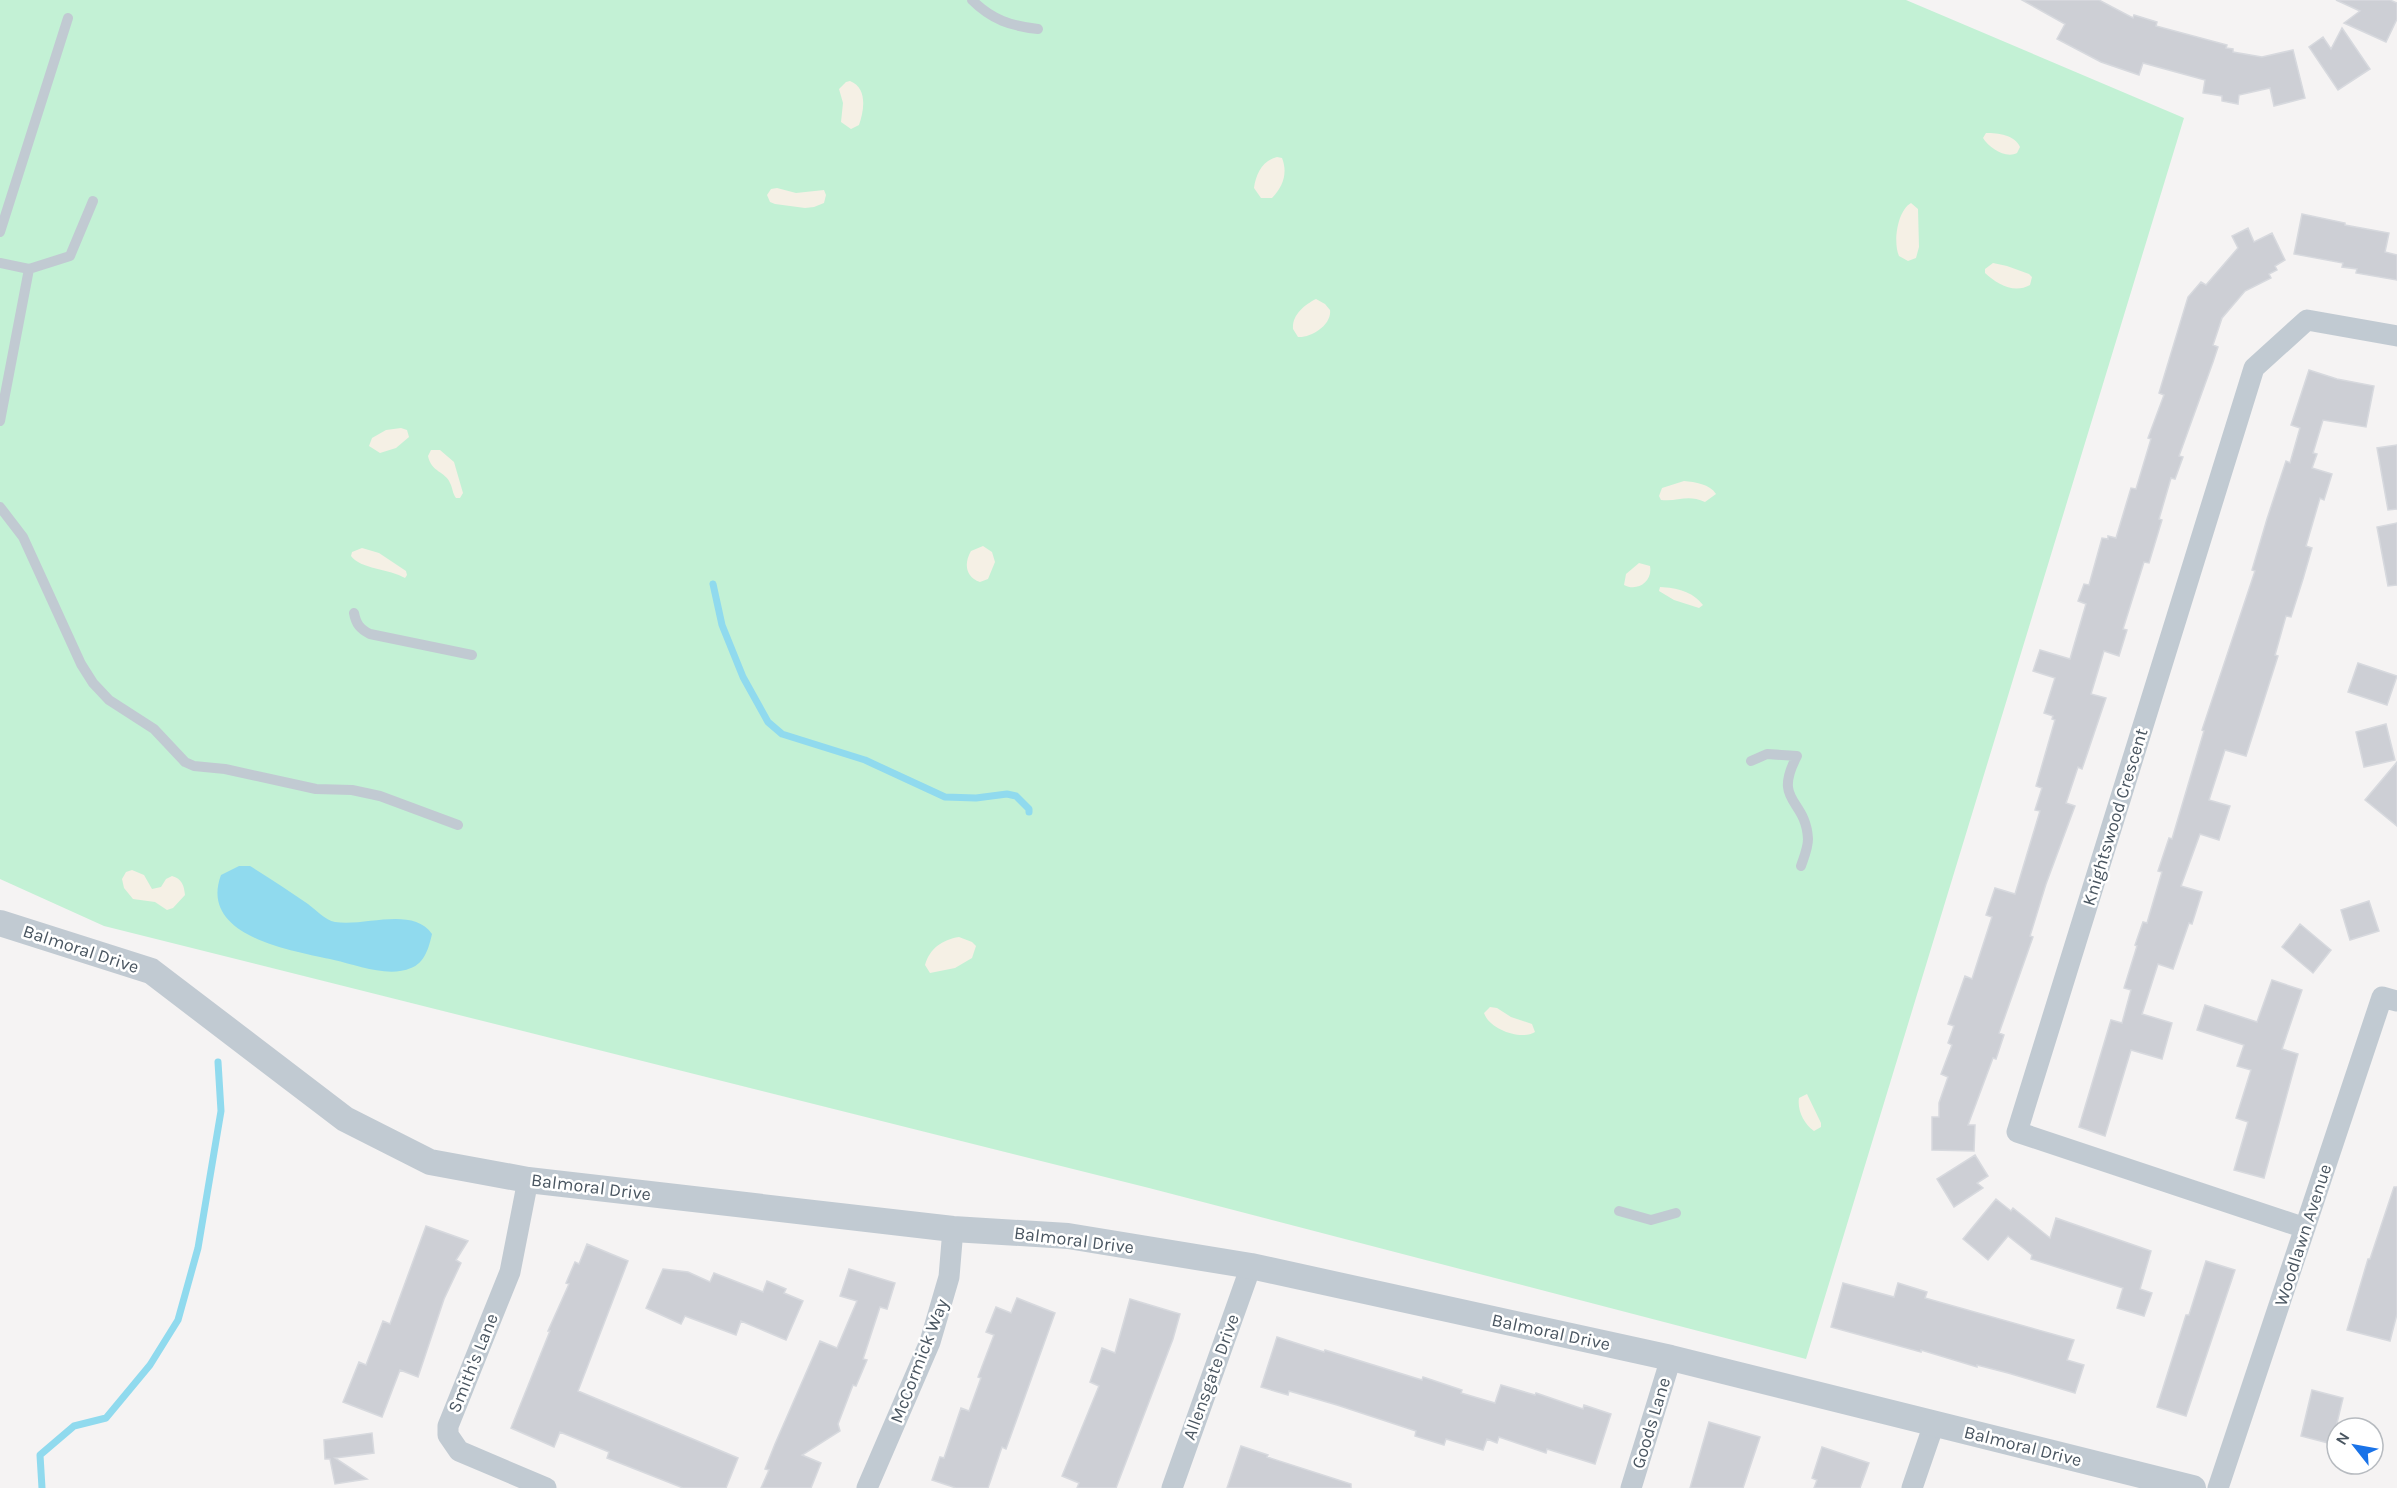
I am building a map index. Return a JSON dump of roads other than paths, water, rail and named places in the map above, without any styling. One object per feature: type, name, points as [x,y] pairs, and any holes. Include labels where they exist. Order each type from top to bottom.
[{"type":"street","name":"Knightswood Crescent","points":[[2305,1228],[2017,1132],[2254,368],[2307,320],[2397,336]]},
{"type":"street","name":"Balmoral Drive","points":[[0,923],[151,971],[345,1119],[430,1162],[528,1180],[953,1229],[1068,1236],[1251,1266],[1671,1358],[2193,1488]]},
{"type":"street","name":"Woodlawn Avenue","points":[[2218,1488],[2382,997],[2397,1001]]},
{"type":"street","name":"Smith's Lane","points":[[528,1180],[510,1272],[448,1426],[448,1435],[459,1451],[546,1488]]},
{"type":"street","name":"McCormick Way","points":[[867,1488],[930,1342],[950,1277],[953,1229]]},
{"type":"street","name":"Allensgate Drive","points":[[1172,1488],[1251,1266]]},
{"type":"street","name":"Goods Lane","points":[[1631,1488],[1671,1358]]},
{"type":"street","points":[[1912,1488],[1934,1424]]},
{"type":"lane","points":[[972,0],[992,17],[1016,26],[1038,29]]},
{"type":"lane","points":[[0,232],[68,18]]},
{"type":"lane","points":[[0,264],[29,269],[70,256],[93,201]]},
{"type":"lane","points":[[0,421],[29,269]]},
{"type":"lane","points":[[0,507],[23,537],[81,664],[93,683],[109,700],[154,729],[185,762],[194,766],[225,769],[316,789],[352,789],[380,795],[458,825]]},
{"type":"lane","points":[[354,613],[356,622],[362,630],[370,634],[472,655]]},
{"type":"lane","points":[[1751,761],[1767,754],[1797,756],[1788,778],[1787,787],[1790,798],[1801,812],[1806,828],[1808,840],[1801,866]]},
{"type":"lane","points":[[1619,1211],[1651,1220],[1676,1213]]},
{"type":"water","points":[[239,866],[250,866],[331,921],[347,923],[400,919],[413,921],[432,934],[426,954],[416,966],[392,972],[296,952],[253,937],[236,927],[223,913],[218,896],[221,875]]},
{"type":"waterway","points":[[713,584],[722,625],[743,677],[768,722],[782,734],[865,760],[945,797],[976,798],[1007,794],[1016,796],[1029,809],[1029,812]]},
{"type":"waterway","points":[[42,1488],[40,1455],[74,1426],[106,1418],[150,1365],[178,1320],[198,1248],[221,1111],[218,1062]]}]
